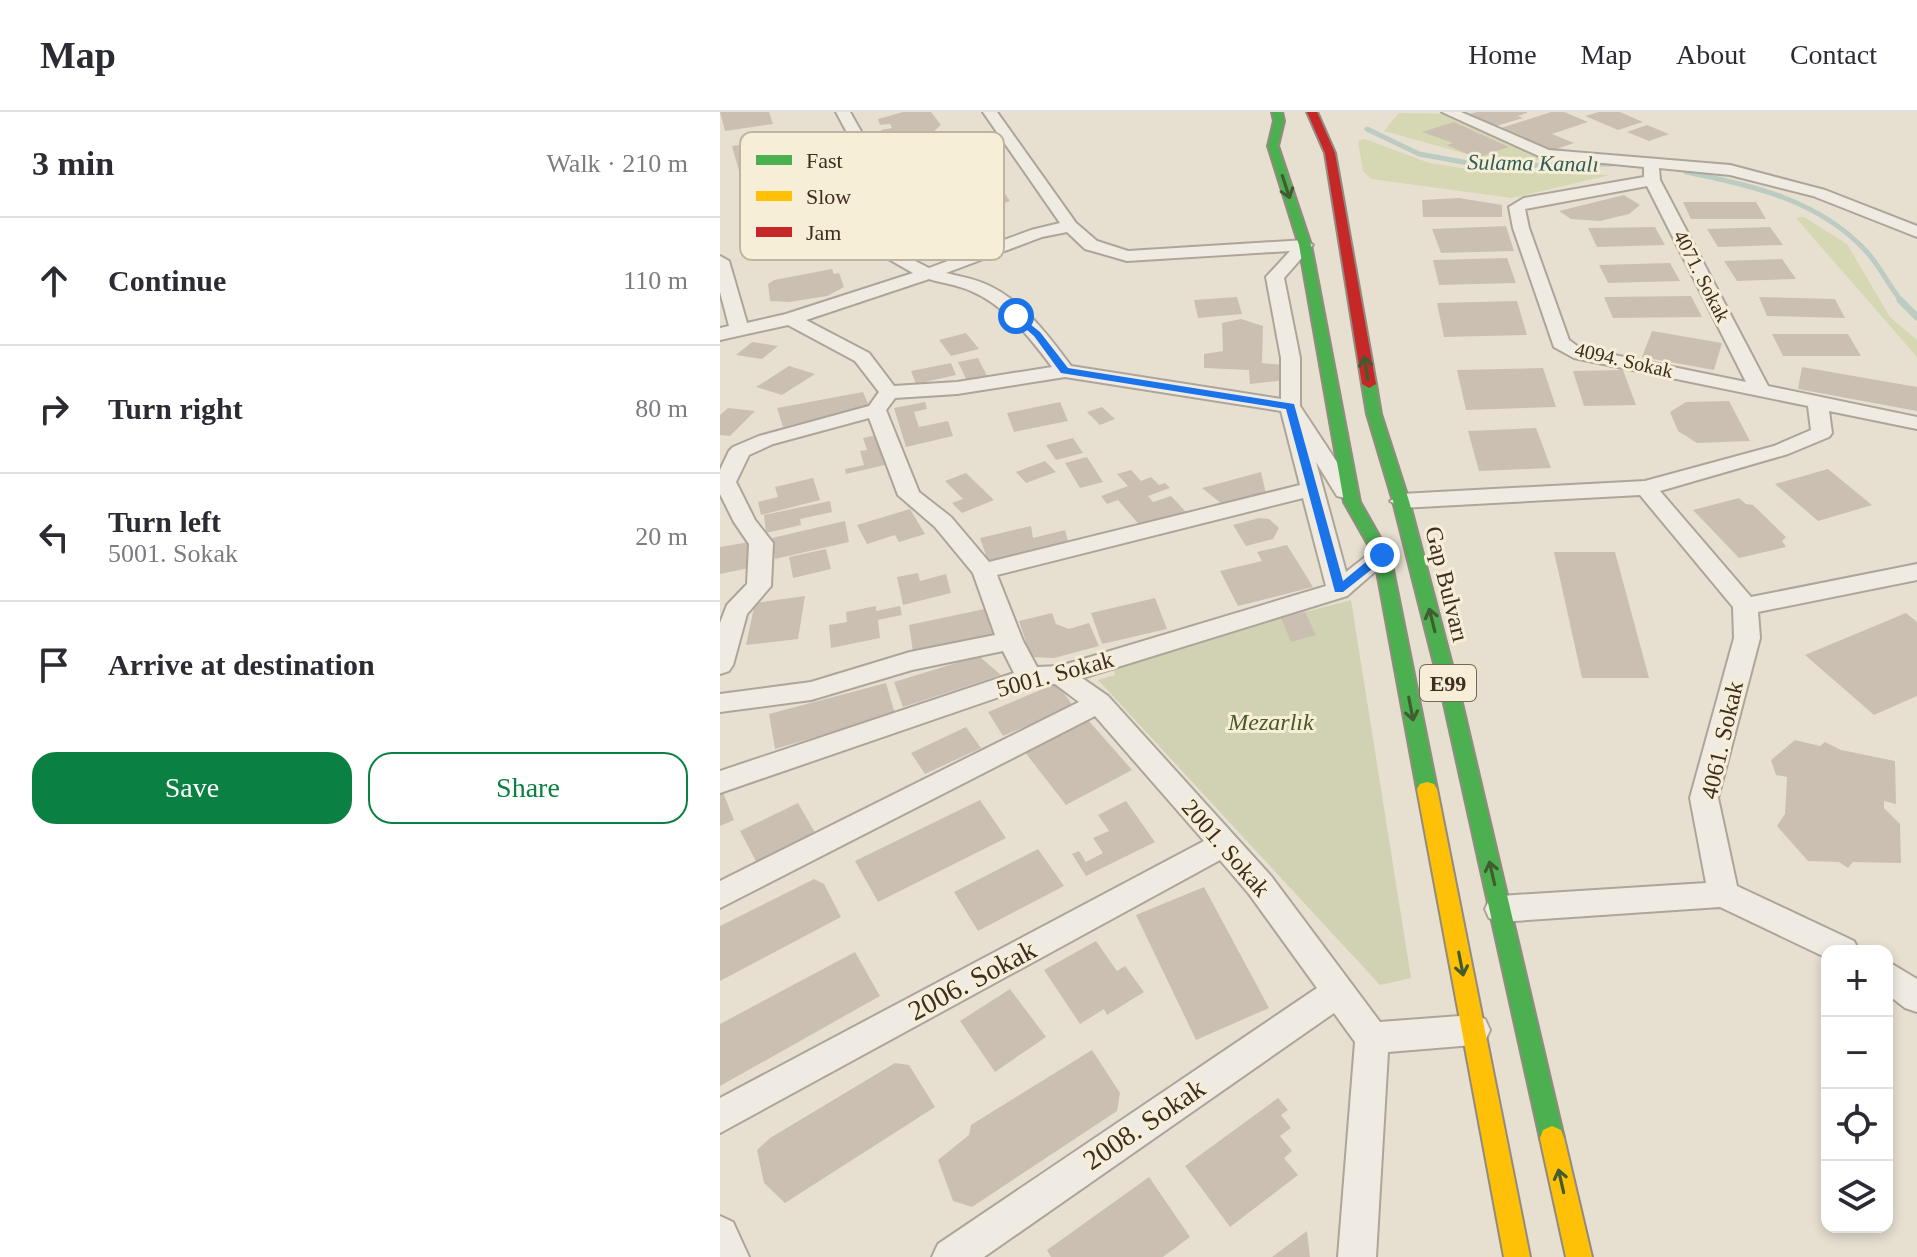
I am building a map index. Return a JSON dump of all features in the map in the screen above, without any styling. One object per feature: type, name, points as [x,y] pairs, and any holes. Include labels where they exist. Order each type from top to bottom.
[{"type":"highway","name":"E99","points":[[1277,112],[1279,121],[1273,146],[1305,245],[1352,502],[1382,555],[1517,1257]]},
{"type":"highway","name":"Gap Bulvarı","points":[[1312,112],[1330,153],[1374,414],[1401,501],[1452,699],[1579,1257]]},
{"type":"highway","points":[[1330,153],[1338,120]]},
{"type":"highway","points":[[1261,126],[1273,146]]},
{"type":"street","points":[[843,112],[854,132]]},
{"type":"street","points":[[990,112],[1070,226],[1091,245],[1127,256],[1305,245]]},
{"type":"street","points":[[1449,112],[1546,154],[1651,170],[1730,170],[1819,193],[1917,232]]},
{"type":"street","name":"4094. Sokak","points":[[1651,170],[1517,207],[1521,228],[1561,343],[1574,352],[1917,423]]},
{"type":"street","name":"4071. Sokak","points":[[1651,170],[1760,390]]},
{"type":"street","points":[[1004,245],[1037,233],[1070,226]]},
{"type":"street","points":[[1305,245],[1275,277],[1282,324],[1293,363],[1290,406],[1339,590]]},
{"type":"street","points":[[900,260],[928,274],[978,287],[1004,303],[1037,334],[1065,371]]},
{"type":"street","points":[[720,261],[730,333],[790,319],[965,260]]},
{"type":"street","points":[[790,319],[862,357],[882,401],[909,495],[943,522],[984,571],[1010,641],[1029,677]]},
{"type":"street","points":[[720,665],[736,611],[759,586],[761,543],[745,522],[725,482],[740,451],[882,401],[1065,371],[1290,406],[1352,502]]},
{"type":"street","points":[[1401,501],[1646,488],[1781,450],[1822,433],[1817,402]]},
{"type":"street","points":[[1646,488],[1745,606],[1917,572]]},
{"type":"street","points":[[984,571],[1312,489]]},
{"type":"street","name":"5001. Sokak","points":[[720,782],[1029,677],[1060,675],[1339,590],[1382,555]]},
{"type":"street","name":"4061. Sokak","points":[[1723,894],[1704,798],[1747,638],[1745,606]]},
{"type":"street","points":[[720,703],[811,691],[910,661],[1010,641]]},
{"type":"street","name":"2001. Sokak","points":[[1060,675],[1099,703],[1260,885],[1372,1038]]},
{"type":"street","points":[[720,895],[1099,703]]},
{"type":"street","name":"2006. Sokak","points":[[720,1116],[1223,845]]},
{"type":"street","points":[[1500,909],[1723,894],[1830,945]]},
{"type":"street","points":[[1893,980],[1917,998]]},
{"type":"street","name":"2008. Sokak","points":[[951,1257],[1338,992]]},
{"type":"street","points":[[1357,1257],[1372,1038],[1473,1030]]},
{"type":"street","points":[[720,1235],[730,1257]]},
{"type":"green space","points":[[1399,113],[1449,114],[1455,120],[1543,156],[1536,161],[1481,158],[1384,131]]},
{"type":"green space","points":[[1365,139],[1429,163],[1474,170],[1610,175],[1512,198],[1371,179],[1363,171],[1358,141]]},
{"type":"green space","points":[[1804,217],[1847,244],[1890,317],[1917,340],[1917,357],[1796,218]]},
{"type":"green space","name":"Mezarlık","points":[[1351,600],[1411,978],[1380,985],[1098,680],[1115,675],[1112,663]]},
{"type":"building","points":[[720,112],[769,112],[773,124],[725,131]]},
{"type":"building","points":[[903,112],[931,112],[941,125],[933,132],[882,132],[892,128],[890,124],[880,125],[878,119]]},
{"type":"building","points":[[1551,112],[1564,112],[1588,122],[1552,134],[1574,143],[1551,151],[1516,138],[1518,135],[1501,128]]},
{"type":"building","points":[[1620,112],[1643,122],[1618,130],[1585,116]]},
{"type":"building","points":[[1527,113],[1518,116],[1523,118],[1496,126],[1469,114]]},
{"type":"building","points":[[1454,122],[1509,147],[1476,158],[1447,145],[1453,143],[1422,132]]},
{"type":"building","points":[[1647,125],[1669,134],[1649,141],[1627,132]]},
{"type":"building","points":[[740,145],[740,171],[739,171],[732,146]]},
{"type":"building","points":[[1624,195],[1640,205],[1629,214],[1600,221],[1571,219],[1559,211]]},
{"type":"building","points":[[1459,198],[1502,205],[1502,217],[1423,217],[1422,200]]},
{"type":"building","points":[[1683,202],[1756,202],[1766,219],[1691,219]]},
{"type":"building","points":[[1506,226],[1514,251],[1441,253],[1432,229]]},
{"type":"building","points":[[1655,227],[1665,245],[1597,247],[1588,228]]},
{"type":"building","points":[[1770,227],[1783,245],[1718,247],[1707,229]]},
{"type":"building","points":[[1507,258],[1516,283],[1439,285],[1433,260]]},
{"type":"building","points":[[1782,259],[1796,279],[1737,281],[1724,261]]},
{"type":"building","points":[[1670,263],[1680,281],[1608,283],[1599,265]]},
{"type":"building","points":[[832,269],[834,274],[839,273],[844,287],[827,296],[789,302],[770,301],[768,284],[774,280]]},
{"type":"building","points":[[1691,296],[1702,317],[1613,318],[1604,297]]},
{"type":"building","points":[[1237,297],[1242,314],[1198,318],[1194,300]]},
{"type":"building","points":[[1759,297],[1835,299],[1845,318],[1767,316]]},
{"type":"building","points":[[1517,301],[1527,335],[1444,337],[1437,303]]},
{"type":"building","points":[[1241,319],[1263,326],[1262,363],[1284,365],[1286,380],[1250,384],[1249,370],[1204,368],[1204,354],[1223,351],[1222,323]]},
{"type":"building","points":[[1652,331],[1722,343],[1714,370],[1642,357]]},
{"type":"building","points":[[966,333],[979,349],[951,356],[939,340]]},
{"type":"building","points":[[1772,334],[1848,334],[1861,356],[1783,356]]},
{"type":"building","points":[[752,342],[778,346],[762,359],[736,355]]},
{"type":"building","points":[[978,358],[989,380],[969,385],[958,362]]},
{"type":"building","points":[[951,363],[956,375],[916,384],[911,371]]},
{"type":"building","points":[[789,366],[815,374],[782,395],[756,387]]},
{"type":"building","points":[[1802,367],[1917,387],[1917,411],[1798,389]]},
{"type":"building","points":[[1543,368],[1556,407],[1466,410],[1457,370]]},
{"type":"building","points":[[1623,370],[1636,405],[1584,406],[1573,371]]},
{"type":"building","points":[[863,392],[869,406],[783,427],[777,408]]},
{"type":"building","points":[[1729,401],[1750,441],[1697,443],[1678,431],[1670,412],[1686,402]]},
{"type":"building","points":[[925,402],[927,409],[914,412],[919,427],[948,421],[953,436],[906,447],[894,408]]},
{"type":"building","points":[[1060,402],[1068,421],[1014,432],[1007,413]]},
{"type":"building","points":[[1102,407],[1115,419],[1100,425],[1087,412]]},
{"type":"building","points":[[728,408],[755,411],[730,436],[720,435],[720,415]]},
{"type":"building","points":[[1536,428],[1551,468],[1479,471],[1468,431]]},
{"type":"building","points":[[876,435],[885,465],[846,474],[845,469],[864,465],[860,451],[867,450],[863,438]]},
{"type":"building","points":[[1073,438],[1083,453],[1056,460],[1046,445]]},
{"type":"building","points":[[1087,457],[1103,482],[1080,488],[1065,463]]},
{"type":"building","points":[[1045,461],[1056,472],[1026,483],[1016,472]]},
{"type":"building","points":[[1828,469],[1872,505],[1818,521],[1775,484]]},
{"type":"building","points":[[1131,470],[1141,481],[1151,477],[1159,485],[1165,483],[1170,488],[1148,496],[1153,502],[1171,496],[1186,512],[1142,528],[1118,500],[1107,504],[1101,496],[1128,486],[1117,474]]},
{"type":"building","points":[[1261,472],[1267,498],[1227,508],[1202,488]]},
{"type":"building","points":[[966,473],[994,500],[962,513],[952,503],[963,499],[945,481]]},
{"type":"building","points":[[813,478],[820,500],[761,515],[758,502],[778,497],[775,487]]},
{"type":"building","points":[[1739,498],[1753,505],[1786,537],[1782,541],[1786,547],[1739,558],[1693,510]]},
{"type":"building","points":[[830,501],[832,512],[800,519],[801,525],[766,533],[764,515]]},
{"type":"building","points":[[910,509],[925,534],[899,542],[895,535],[867,544],[857,525]]},
{"type":"building","points":[[1259,518],[1269,519],[1279,528],[1273,539],[1246,546],[1233,525]]},
{"type":"building","points":[[845,521],[849,542],[775,559],[772,538]]},
{"type":"building","points":[[1031,526],[1033,538],[1065,530],[1068,541],[988,561],[980,538]]},
{"type":"building","points":[[749,542],[749,568],[720,574],[720,547]]},
{"type":"building","points":[[1287,545],[1313,587],[1238,606],[1220,571],[1262,561],[1257,552]]},
{"type":"building","points":[[826,549],[831,569],[793,578],[789,557]]},
{"type":"building","points":[[1554,552],[1615,552],[1649,678],[1582,678]]},
{"type":"building","points":[[918,573],[920,581],[946,574],[951,593],[903,605],[897,577]]},
{"type":"building","points":[[805,596],[798,639],[746,645],[755,603]]},
{"type":"building","points":[[1155,598],[1167,629],[1102,644],[1091,613]]},
{"type":"building","points":[[876,606],[876,611],[900,606],[902,615],[878,620],[880,638],[831,648],[829,625],[847,622],[846,612]]},
{"type":"building","points":[[989,608],[996,634],[913,652],[909,625]]},
{"type":"building","points":[[1305,612],[1316,635],[1291,642],[1281,618]]},
{"type":"building","points":[[1052,613],[1056,624],[1069,629],[1089,623],[1099,646],[1054,658],[1031,657],[1019,621]]},
{"type":"building","points":[[1906,613],[1917,622],[1917,696],[1874,715],[1805,655]]},
{"type":"building","points":[[979,656],[1001,675],[903,707],[894,682]]},
{"type":"building","points":[[886,683],[895,714],[775,749],[769,714]]},
{"type":"building","points":[[1057,683],[1073,706],[1003,736],[988,712]]},
{"type":"building","points":[[1088,720],[1132,770],[1066,805],[1024,751]]},
{"type":"building","points":[[966,727],[981,748],[925,774],[911,753]]},
{"type":"building","points":[[1795,740],[1820,746],[1825,742],[1841,750],[1895,761],[1896,804],[1884,801],[1884,808],[1900,824],[1901,863],[1853,862],[1848,868],[1839,862],[1808,861],[1777,826],[1785,814],[1787,777],[1776,775],[1771,760]]},
{"type":"building","points":[[720,785],[734,820],[720,826]]},
{"type":"building","points":[[980,800],[1006,838],[878,902],[855,861]]},
{"type":"building","points":[[1126,801],[1155,842],[1086,876],[1072,854],[1079,851],[1086,862],[1103,853],[1093,838],[1109,831],[1098,815]]},
{"type":"building","points":[[798,803],[817,836],[758,865],[740,831]]},
{"type":"building","points":[[1038,849],[1064,886],[978,931],[954,892]]},
{"type":"building","points":[[814,879],[824,884],[841,917],[720,981],[720,926]]},
{"type":"building","points":[[1204,887],[1269,1008],[1196,1040],[1136,915]]},
{"type":"building","points":[[1096,941],[1117,971],[1125,966],[1144,992],[1107,1015],[1104,1009],[1080,1024],[1044,970]]},
{"type":"building","points":[[855,952],[880,996],[720,1086],[720,1024]]},
{"type":"building","points":[[1010,989],[1046,1037],[995,1072],[960,1021]]},
{"type":"building","points":[[1092,1050],[1120,1093],[1117,1111],[972,1207],[953,1201],[938,1160],[969,1135],[971,1125]]},
{"type":"building","points":[[895,1063],[909,1065],[935,1107],[785,1203],[764,1183],[757,1150],[770,1138]]},
{"type":"building","points":[[1278,1098],[1288,1110],[1281,1115],[1291,1128],[1280,1136],[1292,1151],[1284,1158],[1298,1175],[1230,1227],[1185,1166]]},
{"type":"building","points":[[1149,1177],[1190,1237],[1163,1257],[1051,1257],[1047,1250]]},
{"type":"building","points":[[1307,1231],[1310,1257],[1272,1257]]},
{"type":"waterway","name":"Sulama Kanalı","points":[[1367,129],[1419,154],[1485,166],[1611,164]]},
{"type":"waterway","name":"Sulama Kanalı","points":[[1686,172],[1759,189],[1806,207],[1827,219],[1866,251],[1902,302]]},
{"type":"waterway","name":"Sulama Kanalı","points":[[1902,302],[1917,317]]},
{"type":"traffic: fast","points":[[1277,112],[1279,121],[1273,146],[1305,245],[1352,502],[1382,555],[1427,789]]},
{"type":"traffic: fast","points":[[1369,384],[1374,414],[1401,501],[1452,699],[1552,1138]]},
{"type":"traffic: slow","points":[[1427,789],[1517,1257]]},
{"type":"traffic: slow","points":[[1552,1138],[1579,1257]]},
{"type":"traffic: jam","points":[[1312,112],[1330,153],[1369,384]]},
{"type":"route","points":[[1016,316],[1037,334],[1065,371],[1290,406],[1339,590],[1382,555]]}]
